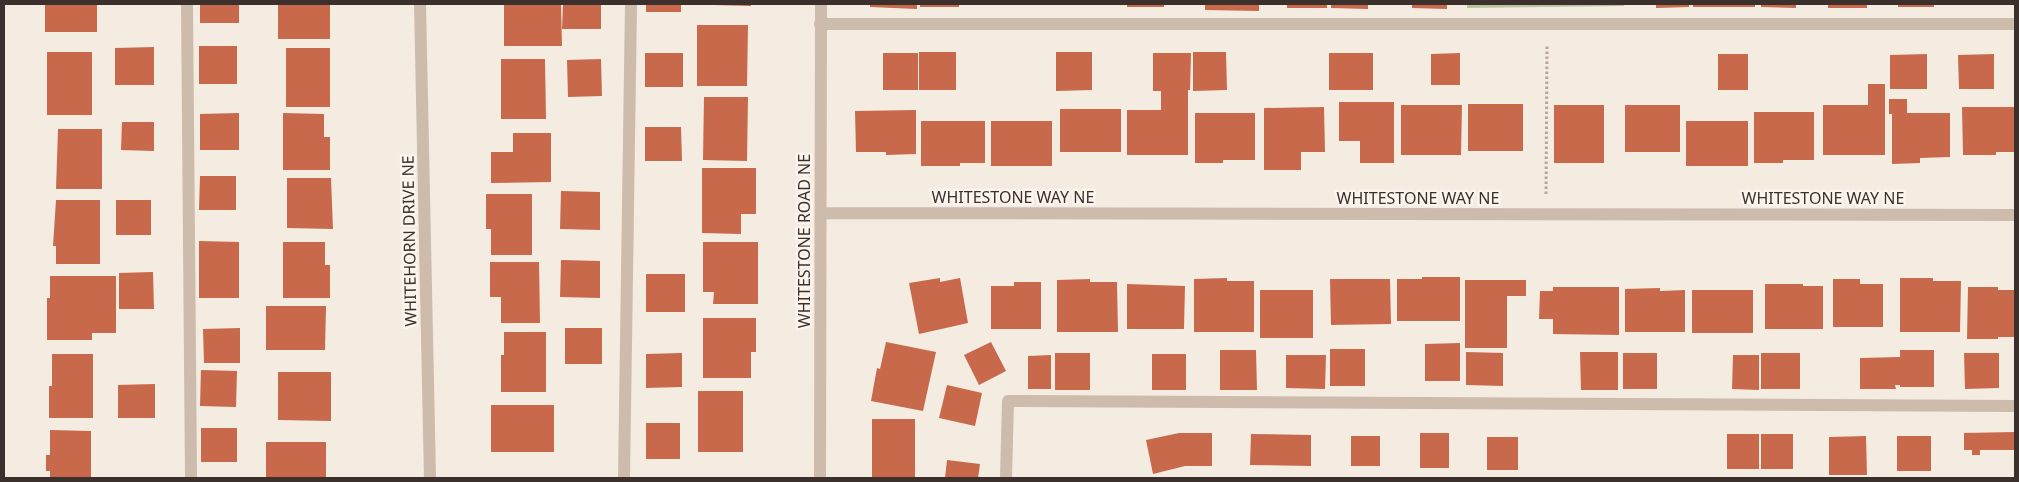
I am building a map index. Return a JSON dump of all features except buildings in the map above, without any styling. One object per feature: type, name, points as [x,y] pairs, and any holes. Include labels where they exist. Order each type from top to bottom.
[{"type":"street","points":[[187,4],[191,478]]},
{"type":"street","name":"WHITEHORN DRIVE NE","points":[[420,4],[430,478]]},
{"type":"street","points":[[624,478],[632,4]]},
{"type":"street","name":"WHITESTONE ROAD NE","points":[[820,478],[821,4]]},
{"type":"street","points":[[820,24],[2015,24]]},
{"type":"street","name":"WHITESTONE WAY NE","points":[[821,213],[2015,215]]},
{"type":"street","points":[[1006,478],[1008,402],[2015,406]]},
{"type":"path","points":[[1546,215],[1547,24]]},
{"type":"green space","points":[[1467,4],[1624,4],[1624,6],[1467,8]]}]
